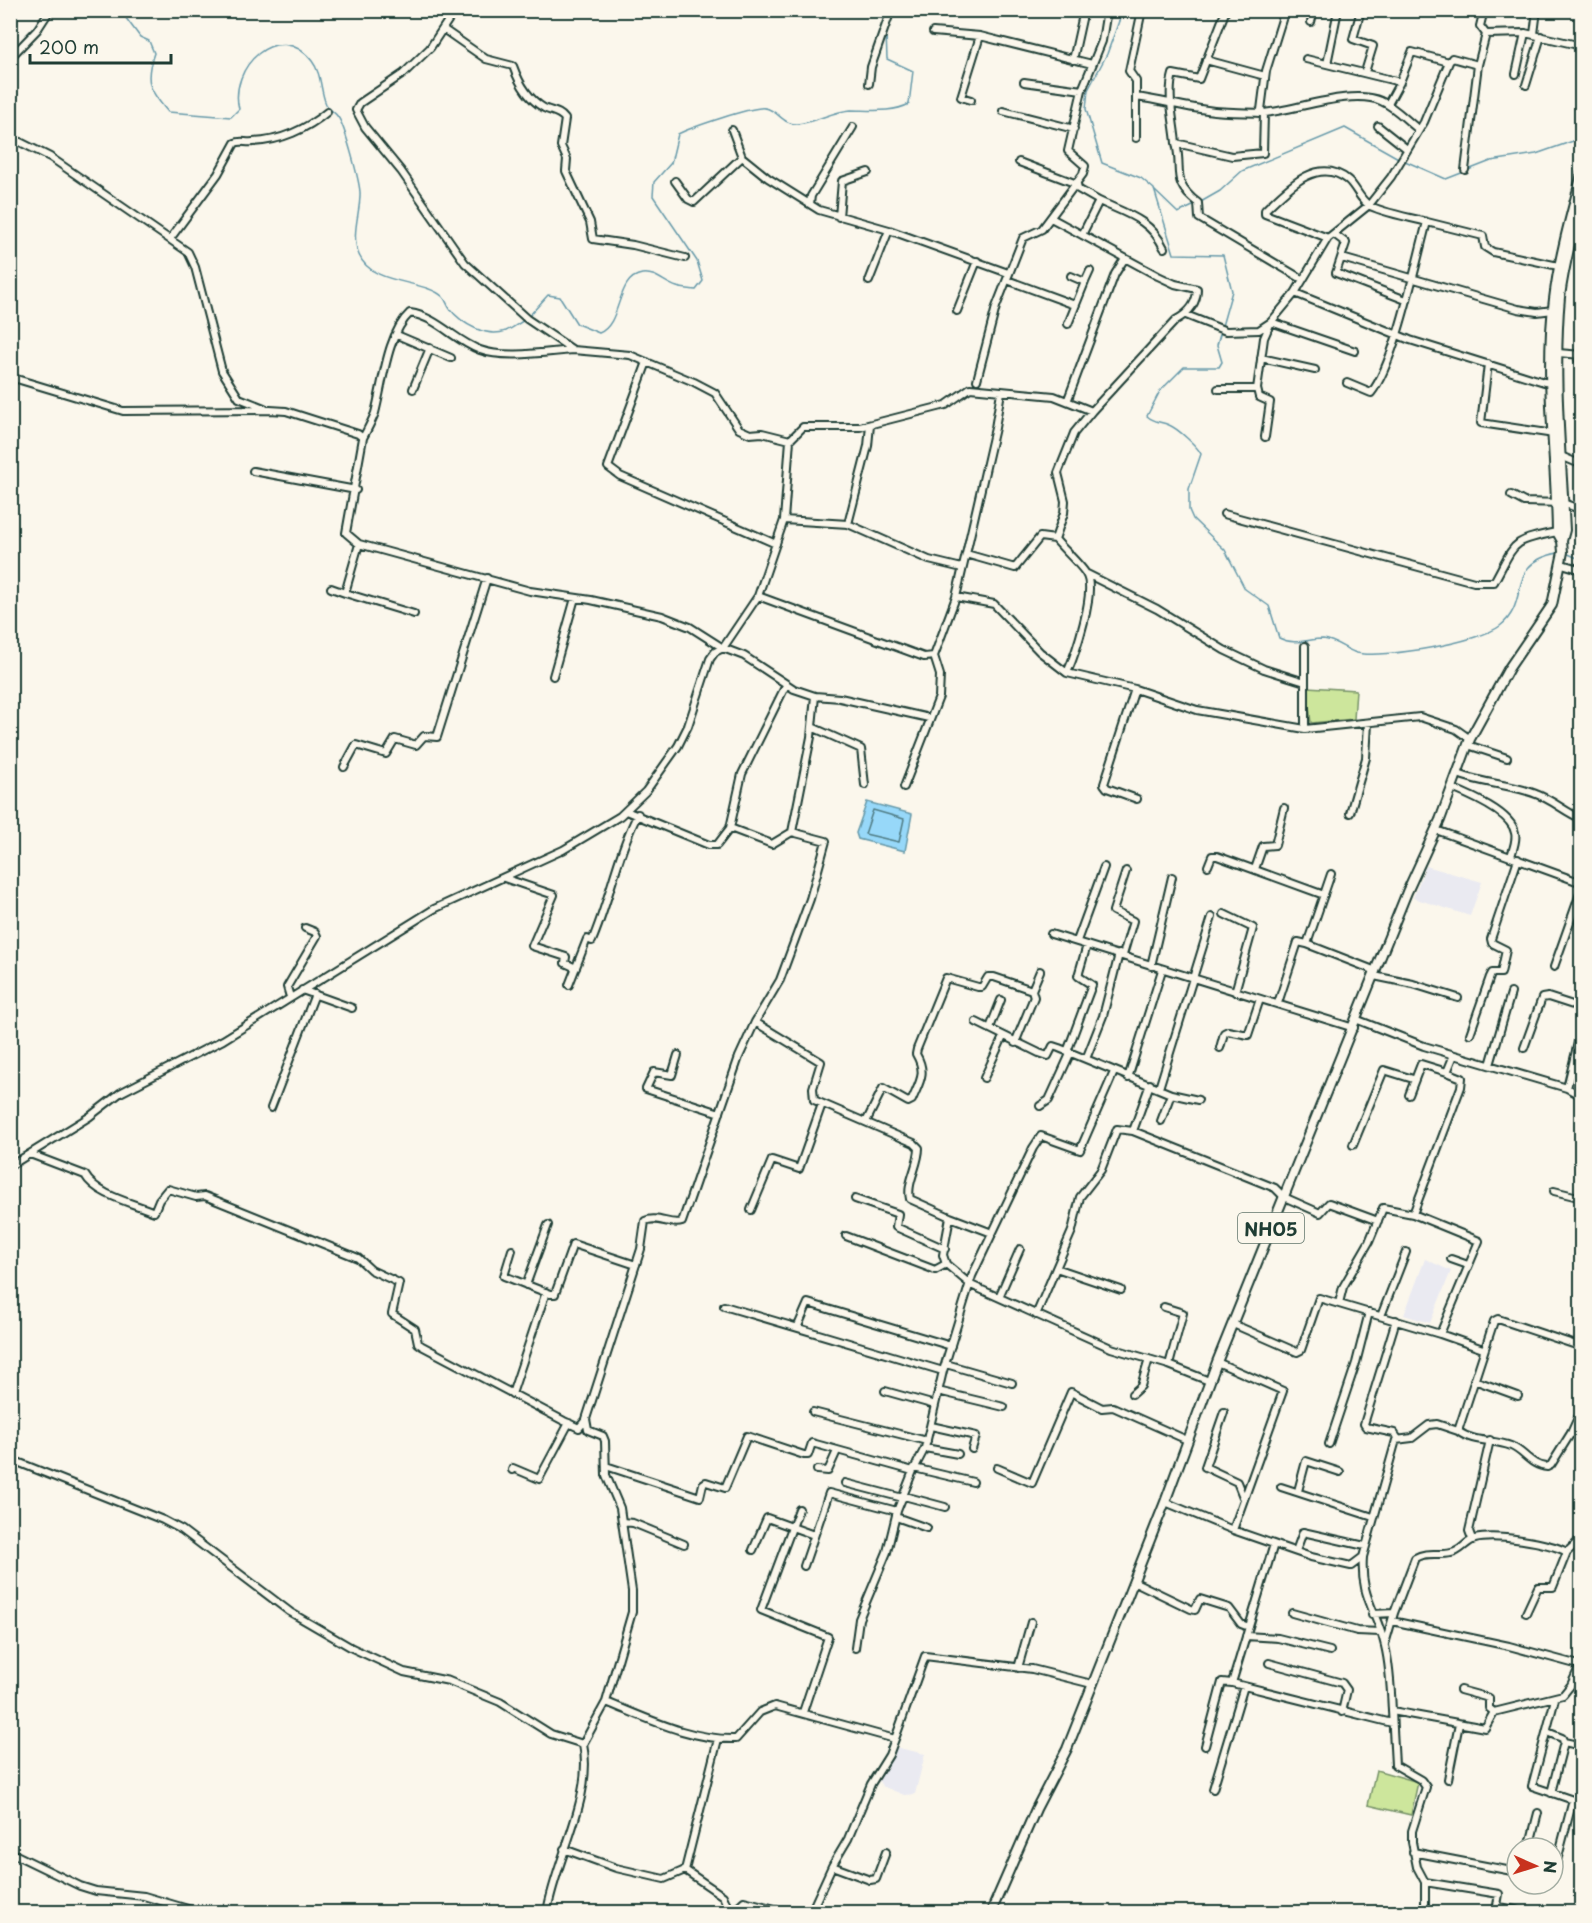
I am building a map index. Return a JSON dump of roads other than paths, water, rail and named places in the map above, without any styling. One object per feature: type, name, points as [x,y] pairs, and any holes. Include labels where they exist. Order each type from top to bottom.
[{"type":"main road","name":"NH05","points":[[991,1912],[1032,1819],[1067,1749],[1166,1502],[1209,1381],[1436,830],[1469,742],[1509,668],[1552,604],[1562,564],[1562,541],[1565,535],[1554,434],[1553,310],[1581,174]]},
{"type":"main road","name":"NH05","points":[[1562,541],[1557,532],[1561,456],[1554,383],[1558,353],[1562,266],[1581,199]]},
{"type":"street","points":[[10,58],[37,30],[50,10]]},
{"type":"street","points":[[455,10],[430,48],[403,75],[360,103],[356,110],[365,128],[401,171],[465,263],[520,313],[573,350]]},
{"type":"street","points":[[869,84],[871,67],[891,10]]},
{"type":"street","points":[[1073,60],[1084,10]]},
{"type":"street","points":[[10,1167],[120,1094],[223,1040],[434,909],[563,850],[626,811],[646,791],[678,746],[688,726],[714,652],[723,648],[758,596],[784,520],[790,440],[803,427],[834,429],[870,425],[946,405],[973,389],[1007,276],[1023,238],[1042,229],[1077,184],[1085,166],[1068,150],[1082,90],[1102,41],[1107,10]]},
{"type":"street","points":[[1136,138],[1136,81],[1128,70],[1142,10]]},
{"type":"street","points":[[1226,10],[1198,80],[1173,74],[1170,86],[1180,186],[1184,193],[1197,203],[1199,218],[1302,279]]},
{"type":"street","points":[[1176,143],[1232,156],[1262,153],[1265,150],[1264,113],[1261,110],[1265,76],[1285,10]]},
{"type":"street","points":[[1311,22],[1314,10]]},
{"type":"street","points":[[1327,64],[1338,10]]},
{"type":"street","points":[[1361,10],[1353,39],[1372,46]]},
{"type":"street","points":[[1484,10],[1480,26],[1486,34]]},
{"type":"street","points":[[1526,85],[1538,35],[1537,10]]},
{"type":"street","points":[[443,29],[486,59],[513,66],[518,82],[528,94],[538,104],[558,112],[565,119],[561,146],[567,159],[566,171],[590,222],[593,239],[615,241],[685,258]]},
{"type":"street","points":[[933,32],[980,36],[1092,64]]},
{"type":"street","points":[[1486,34],[1525,33],[1581,45]]},
{"type":"street","points":[[1516,74],[1525,33]]},
{"type":"street","points":[[1465,170],[1478,65],[1486,34]]},
{"type":"street","points":[[971,100],[961,97],[980,36]]},
{"type":"street","points":[[1365,72],[1376,38]]},
{"type":"street","points":[[1388,104],[1412,52],[1449,62]]},
{"type":"street","points":[[1265,437],[1270,402],[1258,397],[1257,389],[1264,338],[1271,322],[1294,293],[1331,236],[1369,205],[1390,177],[1435,100],[1452,58],[1478,65]]},
{"type":"street","points":[[1306,59],[1400,82]]},
{"type":"street","points":[[1206,60],[1265,76]]},
{"type":"street","points":[[1024,82],[1082,90]]},
{"type":"street","points":[[1136,97],[1207,110],[1264,113],[1367,97],[1388,104],[1418,129]]},
{"type":"street","points":[[1003,111],[1074,129]]},
{"type":"street","points":[[170,239],[219,174],[235,143],[254,142],[296,132],[327,112]]},
{"type":"street","points":[[1378,126],[1407,149]]},
{"type":"street","points":[[810,204],[811,196],[853,127]]},
{"type":"street","points":[[732,130],[742,157],[768,178],[810,204],[839,218],[889,230],[977,261],[1075,305]]},
{"type":"street","points":[[10,137],[50,157],[188,252],[195,267],[222,371],[240,398],[270,410]]},
{"type":"street","points":[[675,181],[688,199],[694,202],[742,157]]},
{"type":"street","points":[[1019,162],[1077,184]]},
{"type":"street","points":[[839,218],[842,181],[868,172]]},
{"type":"street","points":[[1406,300],[1336,273],[1346,243],[1265,214],[1265,210],[1305,176],[1314,172],[1334,173],[1348,180],[1369,205],[1483,236],[1485,247],[1493,252],[1562,266]]},
{"type":"street","points":[[1077,184],[1078,189],[1135,217],[1156,231],[1164,248]]},
{"type":"street","points":[[1082,235],[1099,201]]},
{"type":"street","points":[[1051,218],[1175,284],[1197,289],[1194,304],[1186,315],[1176,320],[1074,433],[1058,473],[1065,501],[1064,513],[1055,539]]},
{"type":"street","points":[[1347,383],[1371,393],[1382,376],[1427,222]]},
{"type":"street","points":[[869,282],[889,230]]},
{"type":"street","points":[[1068,399],[1115,274],[1125,258]]},
{"type":"street","points":[[1342,258],[1518,309],[1537,312],[1553,310]]},
{"type":"street","points":[[957,311],[977,261]]},
{"type":"street","points":[[1068,324],[1090,271]]},
{"type":"street","points":[[1071,276],[1085,282]]},
{"type":"street","points":[[1294,293],[1396,332],[1410,340],[1554,383]]},
{"type":"street","points":[[790,440],[762,433],[750,434],[739,429],[715,393],[630,355],[607,351],[573,350],[536,353],[480,350],[427,318],[410,313],[402,320],[388,356],[374,415],[363,438],[356,489],[346,533],[358,544],[530,591],[662,616],[690,627],[723,648],[744,656],[786,685],[815,696],[840,698],[929,718]]},
{"type":"street","points":[[1186,315],[1226,331],[1259,330],[1271,322]]},
{"type":"street","points":[[1271,322],[1355,351]]},
{"type":"street","points":[[397,334],[451,358]]},
{"type":"street","points":[[413,389],[430,348]]},
{"type":"street","points":[[1558,353],[1579,355],[1581,368]]},
{"type":"street","points":[[1262,358],[1315,370]]},
{"type":"street","points":[[646,362],[608,467],[620,476],[776,544]]},
{"type":"street","points":[[1488,364],[1481,423],[1554,434]]},
{"type":"street","points":[[10,377],[123,411],[285,411],[353,432],[363,438]]},
{"type":"street","points":[[1218,388],[1257,389]]},
{"type":"street","points":[[973,389],[1033,393],[1068,399],[1092,411]]},
{"type":"street","points":[[903,787],[939,697],[940,675],[934,656],[960,587],[962,568],[1001,392]]},
{"type":"street","points":[[848,524],[868,446],[870,425]]},
{"type":"street","points":[[1561,456],[1581,465]]},
{"type":"street","points":[[254,471],[356,489]]},
{"type":"street","points":[[1511,495],[1524,501],[1560,503],[1581,510]]},
{"type":"street","points":[[1224,514],[1474,582],[1494,582],[1516,543],[1527,538],[1557,532]]},
{"type":"street","points":[[784,520],[848,524],[929,560],[962,568]]},
{"type":"street","points":[[966,555],[1015,568],[1040,537],[1055,539],[1087,574],[1157,609],[1224,650],[1264,669],[1305,682]]},
{"type":"street","points":[[345,593],[358,544]]},
{"type":"street","points":[[1562,564],[1581,570]]},
{"type":"street","points":[[1067,673],[1077,652],[1084,619],[1089,588],[1087,574]]},
{"type":"street","points":[[344,767],[354,746],[386,754],[395,739],[416,745],[424,736],[437,737],[487,578]]},
{"type":"street","points":[[960,587],[970,597]]},
{"type":"street","points":[[330,588],[414,614]]},
{"type":"street","points":[[758,596],[924,657],[934,656]]},
{"type":"street","points":[[956,597],[970,597],[994,604],[1040,652],[1067,673],[1135,689],[1208,713],[1305,729],[1420,717],[1456,729],[1469,742],[1507,758]]},
{"type":"street","points":[[554,676],[575,598]]},
{"type":"street","points":[[1305,646],[1305,729]]},
{"type":"street","points":[[626,811],[709,845],[717,844],[730,828],[742,774],[786,685]]},
{"type":"street","points":[[1135,689],[1104,784],[1107,788],[1137,798]]},
{"type":"street","points":[[730,828],[766,843],[777,842],[792,832],[812,727],[815,696]]},
{"type":"street","points":[[1350,813],[1366,758],[1368,723]]},
{"type":"street","points":[[812,727],[861,748],[865,785]]},
{"type":"street","points":[[1458,774],[1475,782],[1519,788],[1536,794],[1581,819]]},
{"type":"street","points":[[1452,788],[1482,802],[1512,824],[1516,835],[1514,858],[1491,939],[1491,943],[1506,950],[1504,965],[1501,973],[1492,973],[1490,977],[1470,1034]]},
{"type":"street","points":[[1256,869],[1263,846],[1275,845],[1284,808]]},
{"type":"street","points":[[568,985],[587,939],[592,941],[596,932],[611,892],[613,876],[638,814]]},
{"type":"street","points":[[1436,830],[1581,883]]},
{"type":"street","points":[[30,1154],[85,1175],[88,1182],[102,1190],[154,1212],[159,1200],[168,1189],[196,1197],[205,1196],[358,1258],[371,1270],[399,1283],[392,1314],[415,1329],[418,1343],[568,1423],[582,1427],[636,1265],[645,1221],[650,1219],[673,1224],[682,1222],[755,1022],[780,980],[810,899],[826,841],[792,832]]},
{"type":"street","points":[[1208,866],[1213,856],[1256,869],[1324,895]]},
{"type":"street","points":[[1077,941],[1104,867]]},
{"type":"street","points":[[1086,1059],[1103,1017],[1133,921],[1113,911],[1126,871]]},
{"type":"street","points":[[1307,944],[1331,874]]},
{"type":"street","points":[[1151,966],[1172,877]]},
{"type":"street","points":[[504,878],[554,895],[532,946],[566,957],[566,963],[576,968]]},
{"type":"street","points":[[1554,967],[1581,888]]},
{"type":"street","points":[[1224,914],[1253,928],[1235,992]]},
{"type":"street","points":[[1159,1088],[1175,1044],[1192,979],[1212,917]]},
{"type":"street","points":[[290,997],[287,987],[317,936],[315,932],[305,928]]},
{"type":"street","points":[[1051,934],[1235,992],[1356,1024],[1567,1089],[1581,1096]]},
{"type":"street","points":[[1278,1003],[1298,942],[1375,974],[1458,998]]},
{"type":"street","points":[[1040,1106],[1049,1100],[1069,1053],[1092,985],[1078,976],[1087,945]]},
{"type":"street","points":[[1015,1043],[1034,997],[1032,990],[1040,970]]},
{"type":"street","points":[[1128,1077],[1162,970]]},
{"type":"street","points":[[866,1122],[883,1089],[909,1102],[912,1100],[922,1076],[922,1062],[915,1054],[916,1049],[945,978],[982,987],[988,977],[994,977],[1032,990]]},
{"type":"street","points":[[302,990],[352,1008]]},
{"type":"street","points":[[1490,1065],[1511,993]]},
{"type":"street","points":[[271,1108],[315,994]]},
{"type":"street","points":[[1524,1048],[1542,998],[1548,997],[1581,1008]]},
{"type":"street","points":[[1220,1048],[1225,1032],[1248,1035],[1260,999]]},
{"type":"street","points":[[990,1028],[1001,1000]]},
{"type":"street","points":[[755,1022],[820,1062],[812,1094],[814,1100],[914,1143],[919,1148],[919,1158],[908,1193],[910,1199],[992,1233]]},
{"type":"street","points":[[976,1022],[1015,1043],[1047,1056],[1053,1046],[1171,1094],[1198,1100]]},
{"type":"street","points":[[1567,1089],[1581,1026]]},
{"type":"street","points":[[984,1078],[1003,1037]]},
{"type":"street","points":[[678,1055],[672,1075],[654,1072],[646,1089],[720,1113]]},
{"type":"street","points":[[1447,1072],[1454,1055]]},
{"type":"street","points":[[1409,1095],[1413,1079],[1421,1064],[1427,1063],[1461,1078],[1461,1086],[1413,1214]]},
{"type":"street","points":[[1353,1145],[1384,1070],[1413,1079]]},
{"type":"street","points":[[855,1648],[859,1619],[886,1552],[903,1497],[926,1444],[943,1371],[976,1267],[1038,1138],[1045,1137],[1080,1150],[1114,1072]]},
{"type":"street","points":[[1133,1131],[1150,1084]]},
{"type":"street","points":[[1161,1121],[1171,1094]]},
{"type":"street","points":[[751,1210],[772,1160],[799,1169],[822,1104]]},
{"type":"street","points":[[1036,1315],[1072,1232],[1080,1197],[1101,1170],[1117,1129],[1133,1131],[1169,1147],[1203,1157],[1275,1188],[1284,1197],[1320,1213],[1329,1203],[1378,1221]]},
{"type":"street","points":[[1554,1191],[1581,1198]]},
{"type":"street","points":[[855,1199],[898,1214],[896,1227],[945,1249]]},
{"type":"street","points":[[1339,1303],[1343,1287],[1355,1270],[1385,1207],[1413,1214],[1478,1240],[1440,1334]]},
{"type":"street","points":[[950,1217],[945,1249],[946,1264],[971,1285],[1111,1348],[1169,1365],[1209,1381]]},
{"type":"street","points":[[526,1285],[548,1225]]},
{"type":"street","points":[[846,1236],[935,1270],[946,1264]]},
{"type":"street","points":[[512,1250],[504,1276],[555,1294],[573,1244],[636,1265]]},
{"type":"street","points":[[999,1297],[1020,1250]]},
{"type":"street","points":[[1381,1316],[1406,1252]]},
{"type":"street","points":[[1450,1259],[1468,1265]]},
{"type":"street","points":[[1056,1268],[1120,1290]]},
{"type":"street","points":[[512,1394],[546,1292]]},
{"type":"street","points":[[1233,1324],[1297,1352],[1301,1350],[1319,1299],[1396,1320],[1483,1349]]},
{"type":"street","points":[[798,1326],[808,1303],[951,1346]]},
{"type":"street","points":[[724,1306],[766,1320],[798,1326],[943,1371]]},
{"type":"street","points":[[1164,1307],[1183,1313],[1169,1365]]},
{"type":"street","points":[[1329,1444],[1356,1363],[1369,1312]]},
{"type":"street","points":[[1396,1320],[1364,1424],[1394,1433],[1398,1438]]},
{"type":"street","points":[[1458,1431],[1494,1321],[1498,1320],[1581,1347]]},
{"type":"street","points":[[1132,1394],[1143,1382],[1149,1359]]},
{"type":"street","points":[[1217,1362],[1283,1391],[1233,1530]]},
{"type":"street","points":[[945,1364],[1012,1383]]},
{"type":"street","points":[[1474,1380],[1518,1396]]},
{"type":"street","points":[[885,1390],[935,1405]]},
{"type":"street","points":[[938,1391],[1004,1407]]},
{"type":"street","points":[[997,1468],[1032,1483],[1071,1392],[1102,1407],[1113,1407],[1187,1440]]},
{"type":"street","points":[[1398,1438],[1412,1438],[1429,1425],[1510,1445],[1523,1452],[1532,1463],[1547,1467],[1551,1465],[1571,1433],[1581,1409]]},
{"type":"street","points":[[813,1412],[958,1454]]},
{"type":"street","points":[[1224,1412],[1205,1467],[1237,1482],[1243,1497]]},
{"type":"street","points":[[547,1912],[554,1877],[586,1774],[583,1744],[606,1702],[632,1612],[632,1591],[620,1508],[607,1481],[605,1441],[603,1436],[588,1430],[586,1419]]},
{"type":"street","points":[[512,1470],[513,1468],[538,1479],[568,1423]]},
{"type":"street","points":[[931,1426],[976,1436],[972,1449]]},
{"type":"street","points":[[1571,1433],[1581,1436]]},
{"type":"street","points":[[606,1466],[700,1497],[706,1482],[725,1488],[747,1436],[804,1455],[808,1455],[812,1443],[837,1451],[973,1482]]},
{"type":"street","points":[[1398,1438],[1365,1546],[1361,1575],[1372,1614],[1385,1644],[1395,1765],[1422,1780],[1426,1787],[1412,1831],[1413,1852],[1425,1882],[1425,1912]]},
{"type":"street","points":[[1472,1539],[1469,1531],[1490,1440]]},
{"type":"street","points":[[817,1470],[828,1471],[837,1451]]},
{"type":"street","points":[[10,1459],[163,1520],[182,1530],[290,1612],[352,1648],[404,1672],[449,1681],[500,1702],[551,1734],[583,1744]]},
{"type":"street","points":[[1298,1491],[1306,1461],[1340,1472]]},
{"type":"street","points":[[845,1483],[945,1507]]},
{"type":"street","points":[[1281,1487],[1373,1517]]},
{"type":"street","points":[[804,1566],[829,1493],[897,1514],[927,1528]]},
{"type":"street","points":[[1166,1502],[1233,1530],[1351,1566],[1361,1575]]},
{"type":"street","points":[[799,1509],[761,1610],[828,1637],[802,1712]]},
{"type":"street","points":[[753,1550],[767,1518],[814,1535]]},
{"type":"street","points":[[622,1522],[633,1523],[684,1544]]},
{"type":"street","points":[[1296,1551],[1303,1532],[1365,1546]]},
{"type":"street","points":[[1526,1613],[1538,1587],[1553,1587],[1567,1552],[1581,1538]]},
{"type":"street","points":[[1385,1644],[1415,1558],[1422,1554],[1453,1554],[1472,1539],[1539,1542],[1567,1552]]},
{"type":"street","points":[[1232,1683],[1274,1544]]},
{"type":"street","points":[[1351,1566],[1363,1557]]},
{"type":"street","points":[[1133,1581],[1191,1610],[1195,1610],[1200,1599],[1229,1608],[1241,1624],[1249,1627]]},
{"type":"street","points":[[1372,1614],[1394,1613]]},
{"type":"street","points":[[1292,1614],[1357,1631],[1380,1632]]},
{"type":"street","points":[[1392,1621],[1580,1663],[1571,1685],[1563,1695],[1555,1699],[1494,1712],[1485,1728],[1392,1711]]},
{"type":"street","points":[[1018,1668],[1031,1622]]},
{"type":"street","points":[[1246,1636],[1278,1638],[1330,1651]]},
{"type":"street","points":[[811,1912],[832,1866],[848,1839],[871,1784],[889,1755],[925,1656],[1018,1668],[1092,1684]]},
{"type":"street","points":[[1269,1663],[1342,1683],[1347,1690],[1342,1712]]},
{"type":"street","points":[[1205,1746],[1222,1682],[1392,1723]]},
{"type":"street","points":[[1213,1789],[1244,1686]]},
{"type":"street","points":[[1460,1690],[1489,1698],[1489,1708],[1494,1712]]},
{"type":"street","points":[[1555,1699],[1532,1786],[1581,1803]]},
{"type":"street","points":[[606,1702],[689,1735],[718,1739],[736,1739],[767,1707],[775,1706],[895,1739]]},
{"type":"street","points":[[1448,1779],[1459,1724]]},
{"type":"street","points":[[1547,1732],[1562,1738],[1564,1742],[1581,1746]]},
{"type":"street","points":[[685,1870],[718,1739]]},
{"type":"street","points":[[1551,1792],[1564,1742]]},
{"type":"street","points":[[1564,1836],[1573,1800]]},
{"type":"street","points":[[1532,1836],[1538,1813]]},
{"type":"street","points":[[564,1849],[616,1868],[664,1879],[685,1870]]},
{"type":"street","points":[[10,1852],[96,1891],[128,1892],[198,1912]]},
{"type":"street","points":[[832,1866],[870,1880],[876,1879],[886,1852]]},
{"type":"street","points":[[1413,1852],[1505,1870]]},
{"type":"street","points":[[685,1870],[723,1896],[731,1912],[744,1901],[787,1912]]},
{"type":"street","points":[[1425,1882],[1498,1894],[1497,1905],[1500,1907],[1526,1912]]},
{"type":"water","points":[[867,802],[912,814],[905,851],[858,839],[856,833]]},
{"type":"waterway","points":[[120,10],[140,37],[149,41],[154,53],[149,71],[150,85],[168,112],[231,117],[239,109],[238,93],[241,78],[248,64],[271,46],[285,45],[299,49],[315,66],[326,104],[341,122],[348,142],[360,192],[356,247],[366,265],[386,277],[434,291],[443,297],[450,309],[461,320],[483,331],[490,333],[506,331],[526,319]]},
{"type":"waterway","points":[[887,29],[896,10]]},
{"type":"waterway","points":[[1123,10],[1107,54],[1088,90],[1086,109],[1102,163],[1141,178],[1154,189],[1174,254],[1223,255],[1232,291],[1222,326]]},
{"type":"waterway","points":[[529,316],[548,295],[560,297],[577,324],[599,333],[607,328],[612,320],[623,292],[633,277],[642,274],[652,275],[677,287],[696,290],[703,281],[697,261],[653,196],[654,182],[671,163],[678,134],[758,108],[770,109],[788,122],[797,124],[844,111],[888,110],[903,107],[909,104],[913,71],[887,59],[886,33]]},
{"type":"waterway","points":[[1199,203],[1220,191],[1242,171],[1345,128],[1400,159]]},
{"type":"waterway","points":[[1468,170],[1491,161],[1536,154],[1576,140],[1582,144]]},
{"type":"waterway","points":[[1405,161],[1446,179],[1464,172]]},
{"type":"waterway","points":[[1154,190],[1178,213],[1195,205]]},
{"type":"waterway","points":[[1221,331],[1217,345],[1222,362],[1219,367],[1184,367],[1160,391],[1147,416],[1177,430],[1201,454],[1189,489],[1189,510],[1193,519],[1225,550],[1245,589],[1269,606],[1279,638],[1296,642],[1323,639],[1357,653],[1370,654],[1431,648],[1473,638],[1500,626],[1515,605],[1524,574],[1531,565],[1541,558],[1558,553]]},
{"type":"waterway","points":[[1566,553],[1582,560]]}]
